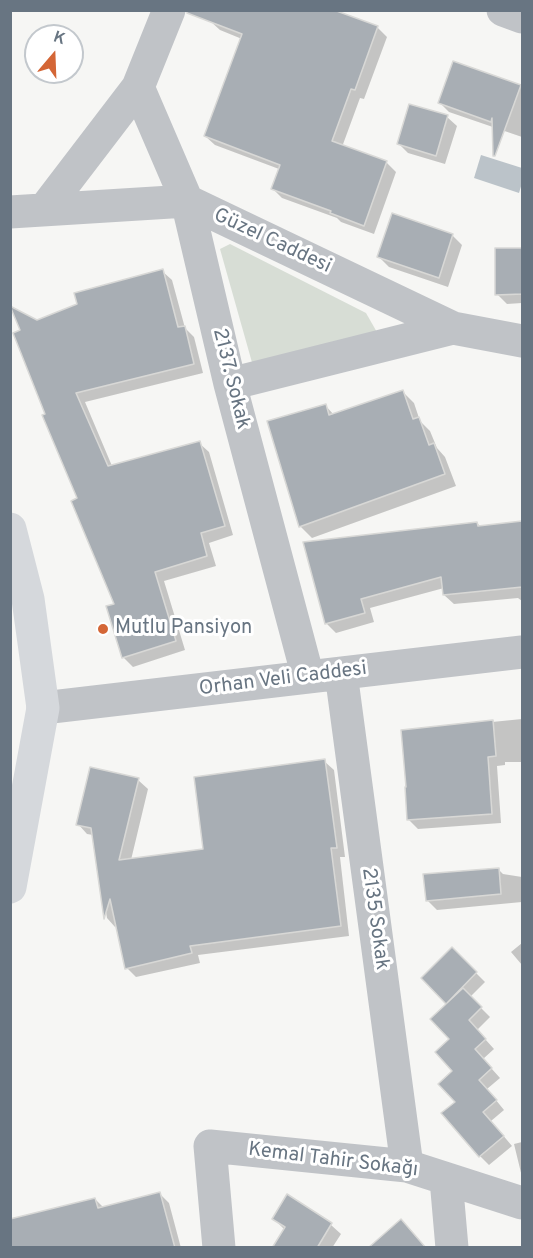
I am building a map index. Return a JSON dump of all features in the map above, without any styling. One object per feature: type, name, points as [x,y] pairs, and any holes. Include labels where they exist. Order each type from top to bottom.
[{"type":"street","points":[[44,210],[138,87],[169,10]]},
{"type":"street","points":[[503,10],[522,17]]},
{"type":"street","name":"2137. Sokak","points":[[138,87],[187,201],[230,384],[308,677]]},
{"type":"street","name":"Güzel Caddesi","points":[[10,212],[187,201],[453,328],[522,341]]},
{"type":"street","points":[[230,384],[453,328]]},
{"type":"street","points":[[10,529],[28,599],[44,708],[10,887]]},
{"type":"street","name":"Orhan Veli Caddesi","points":[[44,708],[522,651]]},
{"type":"street","name":"2135 Sokak","points":[[340,673],[407,1166]]},
{"type":"street","name":"Kemal Tahir Sokağı","points":[[219,1248],[210,1146],[407,1166],[522,1203]]},
{"type":"street","points":[[446,1179],[452,1248]]},
{"type":"shaded area","points":[[481,155],[522,168],[519,193],[474,178]]},
{"type":"shaded area","points":[[230,244],[366,313],[378,334],[253,366],[220,249]]},
{"type":"building","points":[[187,10],[334,10],[378,26],[355,90],[351,89],[332,141],[387,161],[364,226],[271,189],[280,165],[204,136],[242,34],[187,13]]},
{"type":"building","points":[[453,61],[521,85],[495,156],[493,156],[492,118],[491,122],[438,103]]},
{"type":"building","points":[[409,104],[448,115],[436,156],[397,144]]},
{"type":"building","points":[[392,213],[453,234],[439,278],[377,257]]},
{"type":"building","points":[[495,248],[522,248],[522,294],[495,295]]},
{"type":"building","points":[[163,269],[178,327],[185,326],[194,364],[76,393],[108,466],[200,441],[225,526],[201,533],[207,556],[155,572],[176,641],[122,658],[106,606],[114,604],[71,501],[77,498],[42,415],[45,414],[13,333],[20,330],[10,306],[37,320],[77,304],[74,293]]},
{"type":"building","points":[[403,390],[413,419],[419,417],[429,445],[434,443],[445,474],[299,527],[267,421],[326,404],[329,415]]},
{"type":"building","points":[[522,521],[522,587],[443,595],[441,577],[361,599],[365,613],[325,624],[303,542],[477,522],[478,526]]},
{"type":"building","points":[[493,720],[496,756],[488,757],[492,814],[407,820],[401,730]]},
{"type":"building","points":[[325,759],[337,848],[331,848],[341,926],[190,946],[192,953],[125,969],[110,899],[104,919],[91,828],[76,825],[90,767],[139,778],[119,860],[203,849],[194,777]]},
{"type":"building","points":[[499,868],[501,894],[426,901],[423,874]]},
{"type":"building","points":[[452,947],[477,972],[447,1003],[463,988],[482,1007],[469,1020],[486,1039],[475,1049],[492,1068],[479,1080],[497,1100],[483,1112],[504,1136],[479,1157],[441,1113],[455,1102],[438,1084],[452,1071],[435,1052],[449,1039],[430,1019],[446,1004],[421,978]]},
{"type":"building","points":[[160,1192],[175,1248],[10,1248],[10,1219],[95,1198],[98,1208]]},
{"type":"building","points":[[287,1194],[332,1223],[317,1248],[272,1248],[285,1227],[272,1219]]},
{"type":"building","points":[[401,1219],[426,1248],[368,1248]]},
{"type":"place","name":"Mutlu Pansiyon","points":[[103,629]]}]
